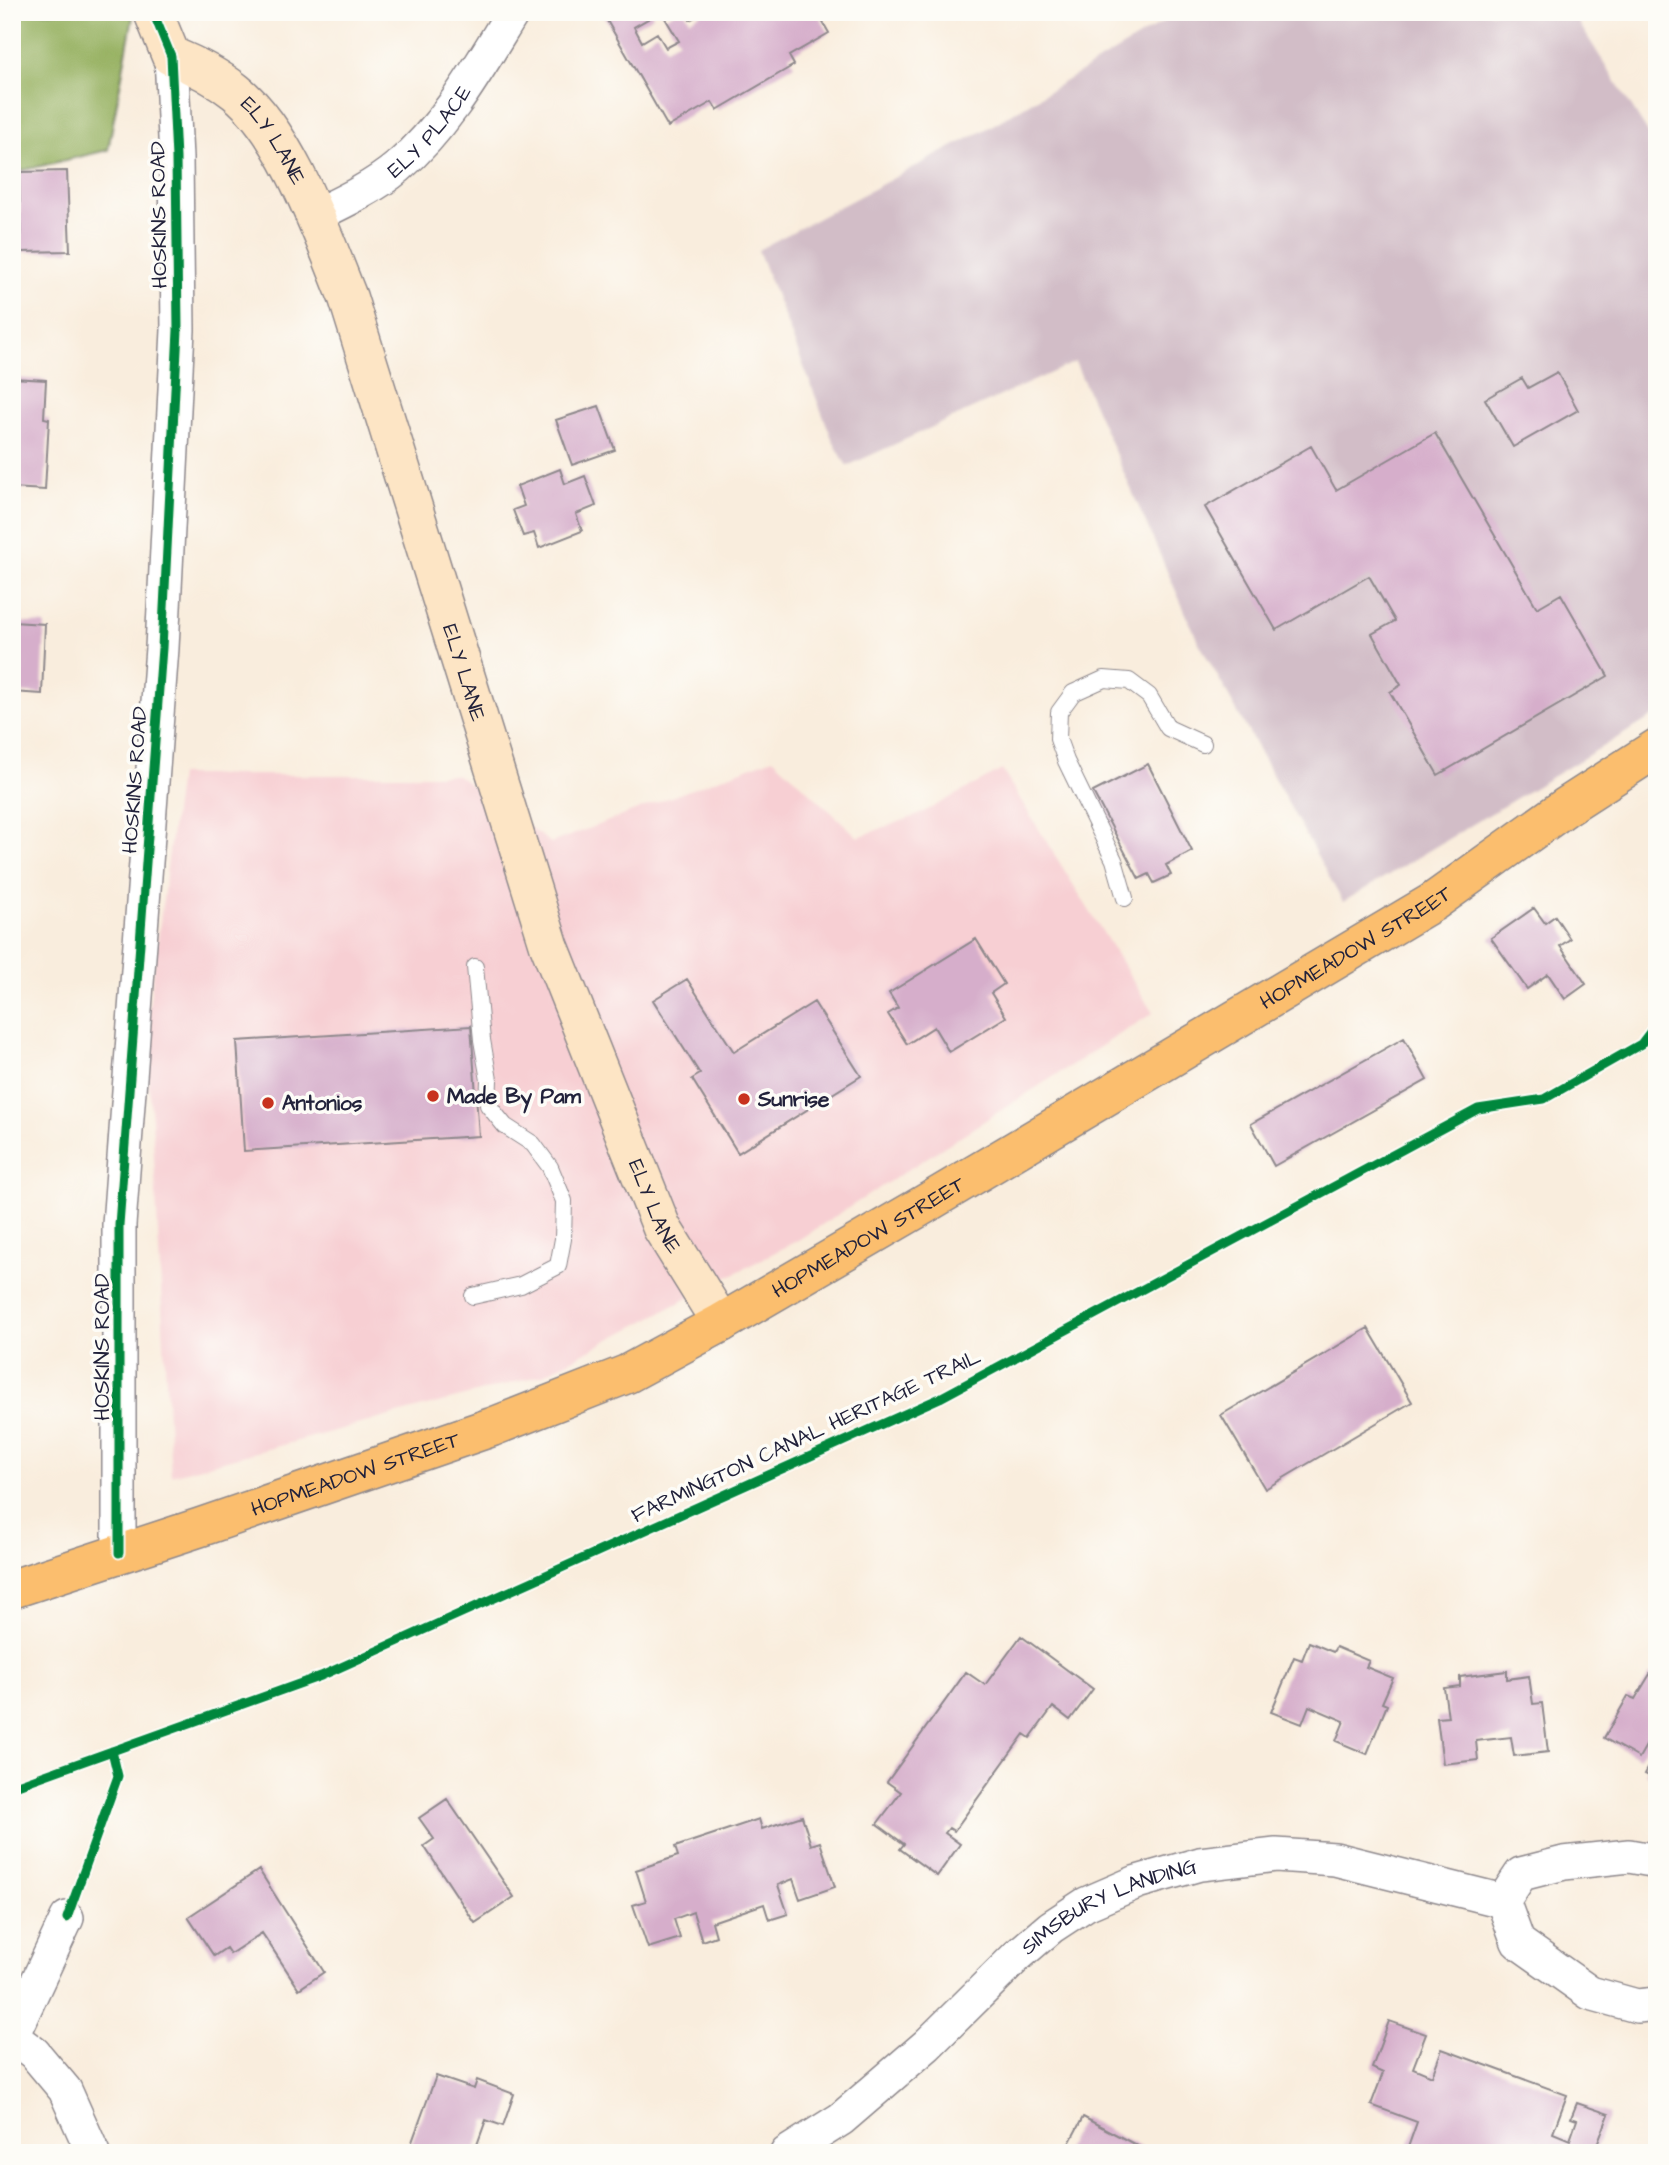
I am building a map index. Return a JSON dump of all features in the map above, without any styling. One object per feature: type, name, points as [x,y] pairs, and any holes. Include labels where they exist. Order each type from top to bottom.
[{"type":"highway","name":"HOPMEADOW STREET","points":[[12,1589],[201,1528],[492,1427],[627,1374],[721,1323],[915,1210],[1433,901],[1567,806],[1657,748]]},
{"type":"street","name":"HOSKINS ROAD","points":[[119,1553],[120,1225],[162,648],[178,330],[176,158],[171,56],[153,12]]},
{"type":"street","name":"ELY PLACE","points":[[314,216],[371,186],[422,144],[454,106],[513,12]]},
{"type":"street","name":"ELY LANE","points":[[171,56],[198,66],[238,93],[270,129],[314,216],[348,298],[549,945],[662,1228],[721,1323]]},
{"type":"street","name":"SIMSBURY LANDING","points":[[787,2153],[841,2119],[927,2045],[1017,1956],[1051,1927],[1086,1903],[1136,1882],[1200,1864],[1276,1855],[1335,1859],[1503,1901]]},
{"type":"street","points":[[1657,1861],[1629,1856],[1564,1863],[1532,1871],[1521,1874],[1503,1901],[1518,1942],[1590,1993],[1637,2006],[1657,2004]]},
{"type":"street","points":[[67,1918],[12,2037],[34,2053],[65,2090],[93,2153]]},
{"type":"lane","points":[[1125,898],[1114,860],[1058,739],[1059,712],[1073,694],[1104,679],[1129,681],[1149,696],[1168,729],[1203,744]]},
{"type":"lane","points":[[473,1296],[521,1285],[558,1266],[563,1239],[564,1201],[550,1167],[533,1144],[505,1126],[488,1105],[489,1080],[475,967]]},
{"type":"shaded area","points":[[1180,12],[1572,12],[1657,147],[1657,714],[1343,902],[1198,641],[1075,362],[847,466],[833,441],[758,250],[988,128]]},
{"type":"shaded area","points":[[773,758],[858,837],[918,815],[1002,770],[1153,1013],[798,1240],[542,1375],[171,1475],[152,1120],[145,1039],[179,775],[457,775],[551,843]]},
{"type":"green space","points":[[12,12],[130,12],[133,17],[108,150],[12,173]]},
{"type":"building","points":[[602,12],[651,12],[653,16],[634,27],[642,42],[657,33],[666,48],[679,41],[665,18],[675,12],[685,12],[690,20],[704,12],[817,12],[829,33],[789,56],[794,65],[717,110],[712,102],[668,127]]},
{"type":"building","points":[[67,171],[70,251],[21,252],[19,172]]},
{"type":"building","points":[[1557,372],[1578,410],[1513,447],[1485,399],[1522,378],[1528,388]]},
{"type":"building","points":[[12,378],[46,380],[44,418],[49,419],[45,490],[12,488]]},
{"type":"building","points":[[599,406],[615,450],[572,465],[556,420]]},
{"type":"building","points":[[1435,433],[1537,608],[1561,594],[1608,676],[1438,775],[1390,692],[1401,685],[1372,634],[1395,621],[1369,576],[1276,630],[1205,507],[1311,446],[1336,490]]},
{"type":"building","points":[[560,469],[565,484],[585,476],[596,506],[576,514],[582,531],[539,548],[534,533],[523,536],[513,510],[524,506],[517,486]]},
{"type":"building","points":[[12,622],[45,624],[42,694],[12,692]]},
{"type":"building","points":[[1148,764],[1192,851],[1166,865],[1171,875],[1154,883],[1149,874],[1139,879],[1093,792]]},
{"type":"building","points":[[1534,908],[1545,923],[1555,916],[1570,939],[1560,946],[1586,984],[1565,999],[1548,974],[1527,989],[1491,938]]},
{"type":"building","points":[[976,939],[1004,984],[991,993],[1006,1017],[949,1052],[934,1027],[907,1044],[888,1014],[898,1008],[889,993]]},
{"type":"building","points":[[687,979],[734,1052],[814,1002],[861,1076],[738,1153],[692,1079],[700,1074],[653,1000]]},
{"type":"building","points":[[471,1026],[479,1136],[244,1151],[237,1041]]},
{"type":"building","points":[[1404,1038],[1427,1080],[1274,1166],[1251,1124]]},
{"type":"building","points":[[1368,1328],[1412,1402],[1265,1489],[1221,1415]]},
{"type":"building","points":[[1021,1636],[1093,1689],[1070,1720],[1053,1707],[1030,1738],[1024,1734],[954,1831],[949,1828],[945,1833],[960,1844],[937,1876],[900,1849],[904,1844],[877,1824],[901,1792],[887,1782],[966,1672],[985,1685]]},
{"type":"building","points":[[1309,1642],[1333,1652],[1336,1647],[1369,1661],[1366,1667],[1393,1678],[1382,1703],[1387,1705],[1367,1754],[1336,1741],[1344,1721],[1309,1706],[1302,1724],[1271,1712],[1294,1657],[1302,1660]]},
{"type":"building","points":[[1507,1671],[1507,1679],[1529,1676],[1533,1704],[1542,1703],[1548,1752],[1514,1756],[1511,1737],[1476,1741],[1478,1760],[1443,1764],[1437,1718],[1448,1717],[1444,1688],[1460,1686],[1460,1677]]},
{"type":"building","points":[[1650,1674],[1657,1678],[1657,1747],[1648,1742],[1639,1758],[1604,1738],[1628,1696],[1635,1699]]},
{"type":"building","points":[[1657,1752],[1657,1780],[1645,1774]]},
{"type":"building","points":[[447,1799],[514,1897],[475,1923],[424,1846],[434,1839],[419,1818]]},
{"type":"building","points":[[802,1816],[811,1845],[820,1842],[835,1887],[800,1899],[793,1879],[778,1885],[788,1914],[769,1920],[764,1904],[712,1922],[716,1936],[702,1941],[693,1912],[674,1919],[680,1938],[648,1948],[633,1905],[646,1901],[636,1870],[678,1856],[675,1847],[759,1819],[762,1829]]},
{"type":"building","points":[[259,1870],[324,1972],[299,1989],[262,1933],[230,1954],[226,1948],[214,1956],[188,1917]]},
{"type":"building","points":[[1389,2021],[1426,2034],[1413,2068],[1432,2076],[1442,2049],[1567,2095],[1553,2133],[1570,2140],[1577,2120],[1571,2118],[1577,2103],[1609,2114],[1594,2153],[1406,2153],[1417,2122],[1371,2105],[1383,2073],[1372,2068]]},
{"type":"building","points":[[436,2076],[474,2089],[477,2080],[514,2094],[503,2126],[486,2120],[474,2153],[408,2153]]},
{"type":"building","points":[[1083,2117],[1151,2153],[1064,2153]]},
{"type":"cycle path","points":[[119,1553],[119,1225],[162,648],[178,330],[176,158],[171,56],[153,12]]},
{"type":"cycle path","name":"FARMINGTON CANAL HERITAGE TRAIL","points":[[12,1787],[321,1676],[940,1398],[1478,1109],[1544,1099],[1641,1044],[1657,1023]]},
{"type":"cycle path","points":[[67,1918],[118,1776],[112,1751]]},
{"type":"place","name":"Made By Pam","points":[[433,1096]]},
{"type":"place","name":"Sunrise","points":[[744,1099]]},
{"type":"place","name":"Antonios","points":[[268,1103]]}]
